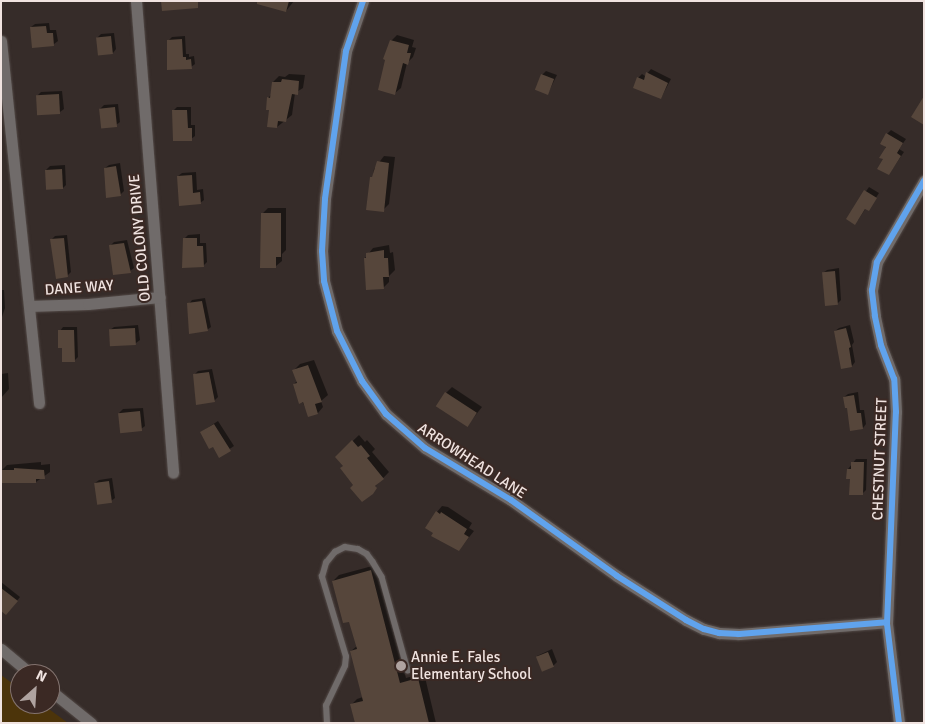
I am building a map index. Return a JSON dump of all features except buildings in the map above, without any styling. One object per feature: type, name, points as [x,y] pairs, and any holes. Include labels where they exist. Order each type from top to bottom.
[{"type":"street","name":"OLD COLONY DRIVE","points":[[136,1],[174,472]]},
{"type":"street","name":"ARROWHEAD LANE","points":[[362,1],[346,51],[325,200],[322,251],[324,281],[337,331],[362,381],[386,414],[425,448],[511,500],[616,576],[686,620],[704,629],[719,633],[739,634],[887,622]]},
{"type":"street","points":[[1,41],[39,403]]},
{"type":"street","name":"CHESTNUT STREET","points":[[899,723],[887,622],[896,412],[894,379],[881,345],[872,290],[876,262],[924,181]]},
{"type":"street","name":"DANE WAY","points":[[29,306],[88,304],[160,297]]},
{"type":"street","points":[[1,649],[19,664]]},
{"type":"street","points":[[60,698],[91,723]]},
{"type":"lane","points":[[327,723],[326,706],[346,666],[346,657],[322,577],[326,563],[335,552],[345,547],[358,549],[367,554],[373,562],[382,577],[408,670]]},
{"type":"shaded area","points":[[1,675],[10,682],[10,714],[56,714],[68,723],[1,723]]},
{"type":"cycle path","points":[[363,1],[346,51],[325,199],[322,251],[324,281],[337,331],[362,381],[386,414],[425,448],[511,500],[617,576],[686,620],[704,629],[719,633],[739,634],[887,622]]},
{"type":"cycle path","points":[[899,723],[887,624],[896,412],[894,379],[881,345],[872,290],[877,262],[924,181]]},
{"type":"place","name":"Annie E. Fales Elementary School","points":[[401,666]]}]
